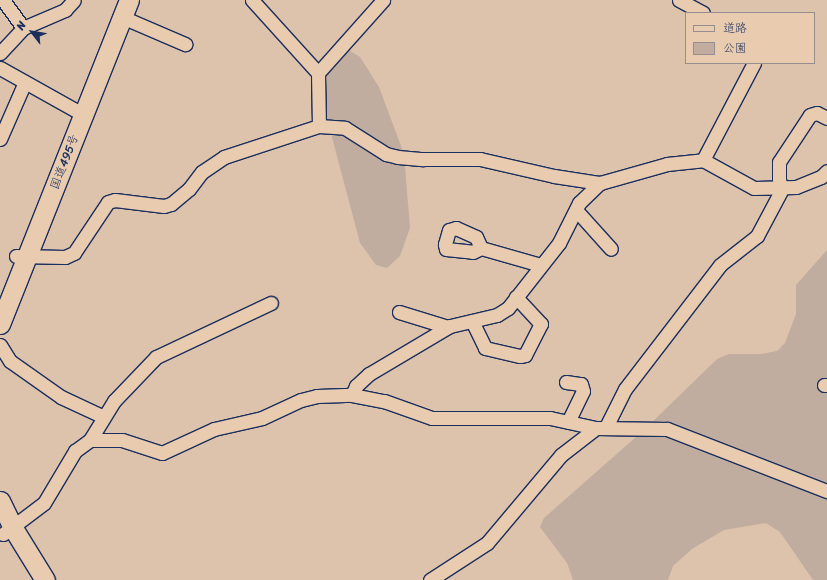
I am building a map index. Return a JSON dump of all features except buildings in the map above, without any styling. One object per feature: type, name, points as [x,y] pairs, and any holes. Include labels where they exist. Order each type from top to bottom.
[{"type":"highway","name":"国道495号","points":[[0,324],[22,256],[74,110],[123,6]]},
{"type":"highway","name":"国道495号","points":[[0,298],[22,256],[123,6]]},
{"type":"highway","points":[[0,501],[5,530],[30,580]]},
{"type":"highway","points":[[5,530],[45,580]]},
{"type":"street","points":[[3,0],[23,28]]},
{"type":"street","points":[[0,53],[23,28],[65,10],[74,0]]},
{"type":"street","points":[[252,0],[318,73],[319,126]]},
{"type":"street","points":[[318,73],[383,0]]},
{"type":"street","points":[[686,1],[702,12]]},
{"type":"street","points":[[123,6],[185,44]]},
{"type":"street","points":[[703,160],[753,64]]},
{"type":"street","points":[[0,68],[74,110]]},
{"type":"street","points":[[0,139],[25,82]]},
{"type":"street","points":[[430,580],[487,543],[561,455],[601,427],[625,389],[720,265],[757,236],[782,189],[779,180],[779,162],[810,115],[817,113],[827,118]]},
{"type":"street","points":[[22,256],[65,257],[74,253],[108,202],[115,200],[164,206],[170,204],[189,189],[202,172],[224,157],[319,126],[346,128],[386,154],[423,159],[480,159],[554,176],[600,183]]},
{"type":"street","points":[[352,396],[356,386],[369,374],[448,327],[497,315],[508,308],[559,243],[585,194],[600,183],[667,164],[703,160],[754,188],[782,189],[821,177],[827,171]]},
{"type":"street","points":[[576,210],[611,249]]},
{"type":"street","points":[[481,248],[541,265]]},
{"type":"street","points":[[472,321],[485,348],[520,356],[525,354],[541,324],[516,297]]},
{"type":"street","points":[[5,530],[44,503],[75,451],[90,440],[114,400],[156,357],[271,303]]},
{"type":"street","points":[[399,312],[448,327]]},
{"type":"street","points":[[0,345],[10,362],[61,397],[104,416]]},
{"type":"street","points":[[566,382],[581,384],[583,391],[568,422]]},
{"type":"street","points":[[90,440],[122,440],[162,453],[214,429],[262,418],[301,400],[317,396],[352,396],[384,401],[432,418],[550,418],[601,427],[667,429],[827,491]]},
{"type":"green space","points":[[347,49],[360,57],[379,87],[404,154],[410,228],[400,256],[387,268],[376,265],[360,243],[320,92],[326,67]]},
{"type":"green space","points":[[827,250],[827,580],[813,580],[780,532],[766,523],[724,530],[692,549],[673,566],[668,580],[573,580],[567,563],[540,527],[544,518],[645,429],[717,359],[729,354],[761,354],[777,351],[785,343],[796,314],[796,285]]}]
